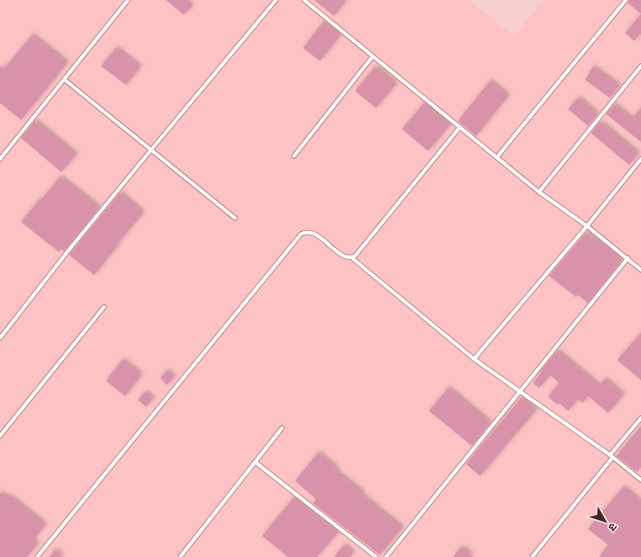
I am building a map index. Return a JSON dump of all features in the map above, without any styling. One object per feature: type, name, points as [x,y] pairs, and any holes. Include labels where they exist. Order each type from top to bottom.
[{"type":"lane","points":[[0,159],[128,0]]},
{"type":"lane","points":[[0,338],[72,246],[276,0]]},
{"type":"lane","points":[[304,0],[540,192],[587,226],[641,270]]},
{"type":"lane","points":[[497,157],[626,0]]},
{"type":"lane","points":[[294,156],[373,56]]},
{"type":"lane","points":[[540,192],[641,66]]},
{"type":"lane","points":[[65,80],[235,218]]},
{"type":"lane","points":[[352,258],[359,253],[460,127]]},
{"type":"lane","points":[[474,359],[587,226],[641,159]]},
{"type":"lane","points":[[37,557],[301,234],[306,232],[312,233],[344,256],[352,258],[474,359],[520,393],[612,456],[641,480]]},
{"type":"lane","points":[[386,557],[628,258]]},
{"type":"lane","points":[[0,436],[104,306]]},
{"type":"lane","points":[[532,557],[641,418]]},
{"type":"lane","points":[[180,557],[282,428]]},
{"type":"lane","points":[[255,462],[376,557]]},
{"type":"shaded area","points":[[0,0],[469,0],[514,36],[544,0],[641,0],[641,557],[0,557]]},
{"type":"building","points":[[166,0],[185,0],[192,6],[184,15]]},
{"type":"building","points":[[314,0],[346,0],[334,16]]},
{"type":"building","points":[[629,0],[641,0],[641,14],[628,3]]},
{"type":"building","points":[[641,14],[641,33],[634,41],[625,33]]},
{"type":"building","points":[[324,21],[341,34],[320,61],[303,48]]},
{"type":"building","points":[[32,35],[67,63],[21,120],[0,103],[0,66],[4,69]]},
{"type":"building","points":[[116,48],[140,67],[126,85],[101,66]]},
{"type":"building","points":[[375,67],[396,84],[376,108],[355,91]]},
{"type":"building","points":[[593,67],[619,86],[610,98],[585,80]]},
{"type":"building","points":[[490,81],[508,96],[476,136],[458,121]]},
{"type":"building","points":[[578,98],[597,114],[588,126],[568,109]]},
{"type":"building","points":[[424,103],[450,125],[428,151],[402,129]]},
{"type":"building","points":[[614,105],[632,119],[641,108],[641,142],[606,114]]},
{"type":"building","points":[[35,121],[76,155],[61,172],[21,138]]},
{"type":"building","points":[[600,122],[638,154],[629,165],[591,133]]},
{"type":"building","points":[[60,177],[99,208],[64,251],[61,249],[59,252],[21,222]]},
{"type":"building","points":[[120,193],[143,213],[94,275],[69,255]]},
{"type":"building","points":[[586,233],[597,242],[599,240],[622,260],[588,303],[578,295],[576,297],[549,276]]},
{"type":"building","points":[[641,333],[641,380],[617,360]]},
{"type":"building","points":[[557,351],[599,386],[605,379],[623,395],[608,413],[588,396],[583,403],[578,399],[568,411],[559,403],[558,405],[548,397],[559,383],[550,375],[539,388],[533,383]]},
{"type":"building","points":[[122,360],[141,375],[125,396],[106,381]]},
{"type":"building","points":[[167,371],[174,377],[167,385],[160,378]]},
{"type":"building","points":[[448,388],[490,423],[472,446],[429,411]]},
{"type":"building","points":[[145,392],[153,398],[146,407],[138,400]]},
{"type":"building","points":[[521,398],[536,410],[480,476],[466,464]]},
{"type":"building","points":[[641,426],[641,467],[637,472],[616,456]]},
{"type":"building","points":[[318,453],[337,469],[335,471],[363,493],[361,495],[402,528],[380,555],[313,503],[316,499],[295,481]]},
{"type":"building","points":[[623,487],[641,502],[641,557],[599,557],[608,545],[588,529]]},
{"type":"building","points":[[0,492],[8,498],[9,496],[45,525],[33,540],[37,544],[27,557],[0,557]]},
{"type":"building","points":[[294,497],[338,532],[317,557],[288,557],[262,536]]},
{"type":"building","points":[[344,545],[353,553],[350,557],[334,557]]},
{"type":"building","points":[[461,547],[473,557],[453,557]]},
{"type":"building","points":[[55,550],[63,557],[49,557]]}]
